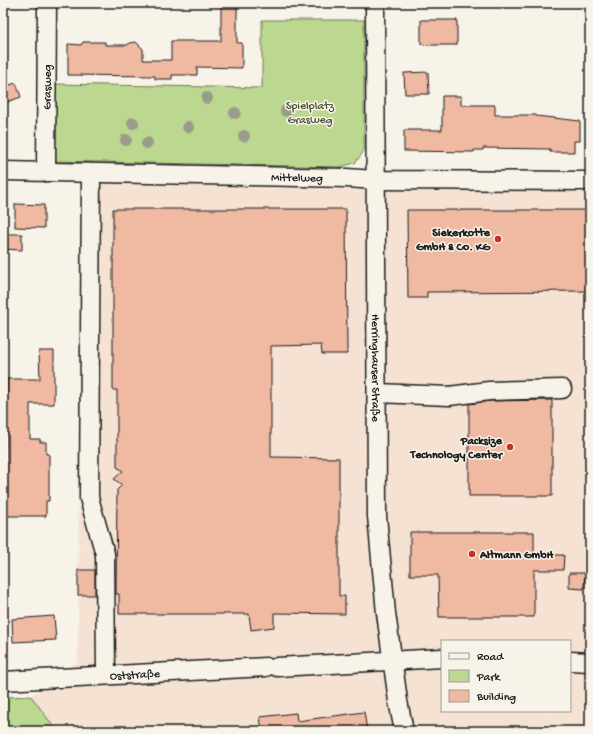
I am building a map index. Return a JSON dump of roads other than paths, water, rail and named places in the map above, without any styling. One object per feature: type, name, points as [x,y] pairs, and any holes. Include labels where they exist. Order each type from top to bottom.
[{"type":"street","name":"Grasweg","points":[[46,172],[47,3]]},
{"type":"street","name":"Herringhauser Straße","points":[[375,3],[377,516],[386,613],[404,731]]},
{"type":"street","name":"Mittelweg","points":[[3,171],[347,178],[375,180],[590,181]]},
{"type":"street","points":[[91,173],[89,498],[105,554],[106,675]]},
{"type":"street","points":[[377,392],[449,396],[489,391],[562,389]]},
{"type":"street","name":"Oststraße","points":[[3,681],[441,658]]},
{"type":"street","points":[[571,661],[590,662]]},
{"type":"place","name":"Siekerkotte GmbH & Co. KG","points":[[498,239]]},
{"type":"place","name":"Packsize Technology Center","points":[[510,447]]},
{"type":"place","name":"Altmann GmbH","points":[[472,554]]},
{"type":"park label","name":"Spielplatz Grasweg","points":[[310,112]]}]
